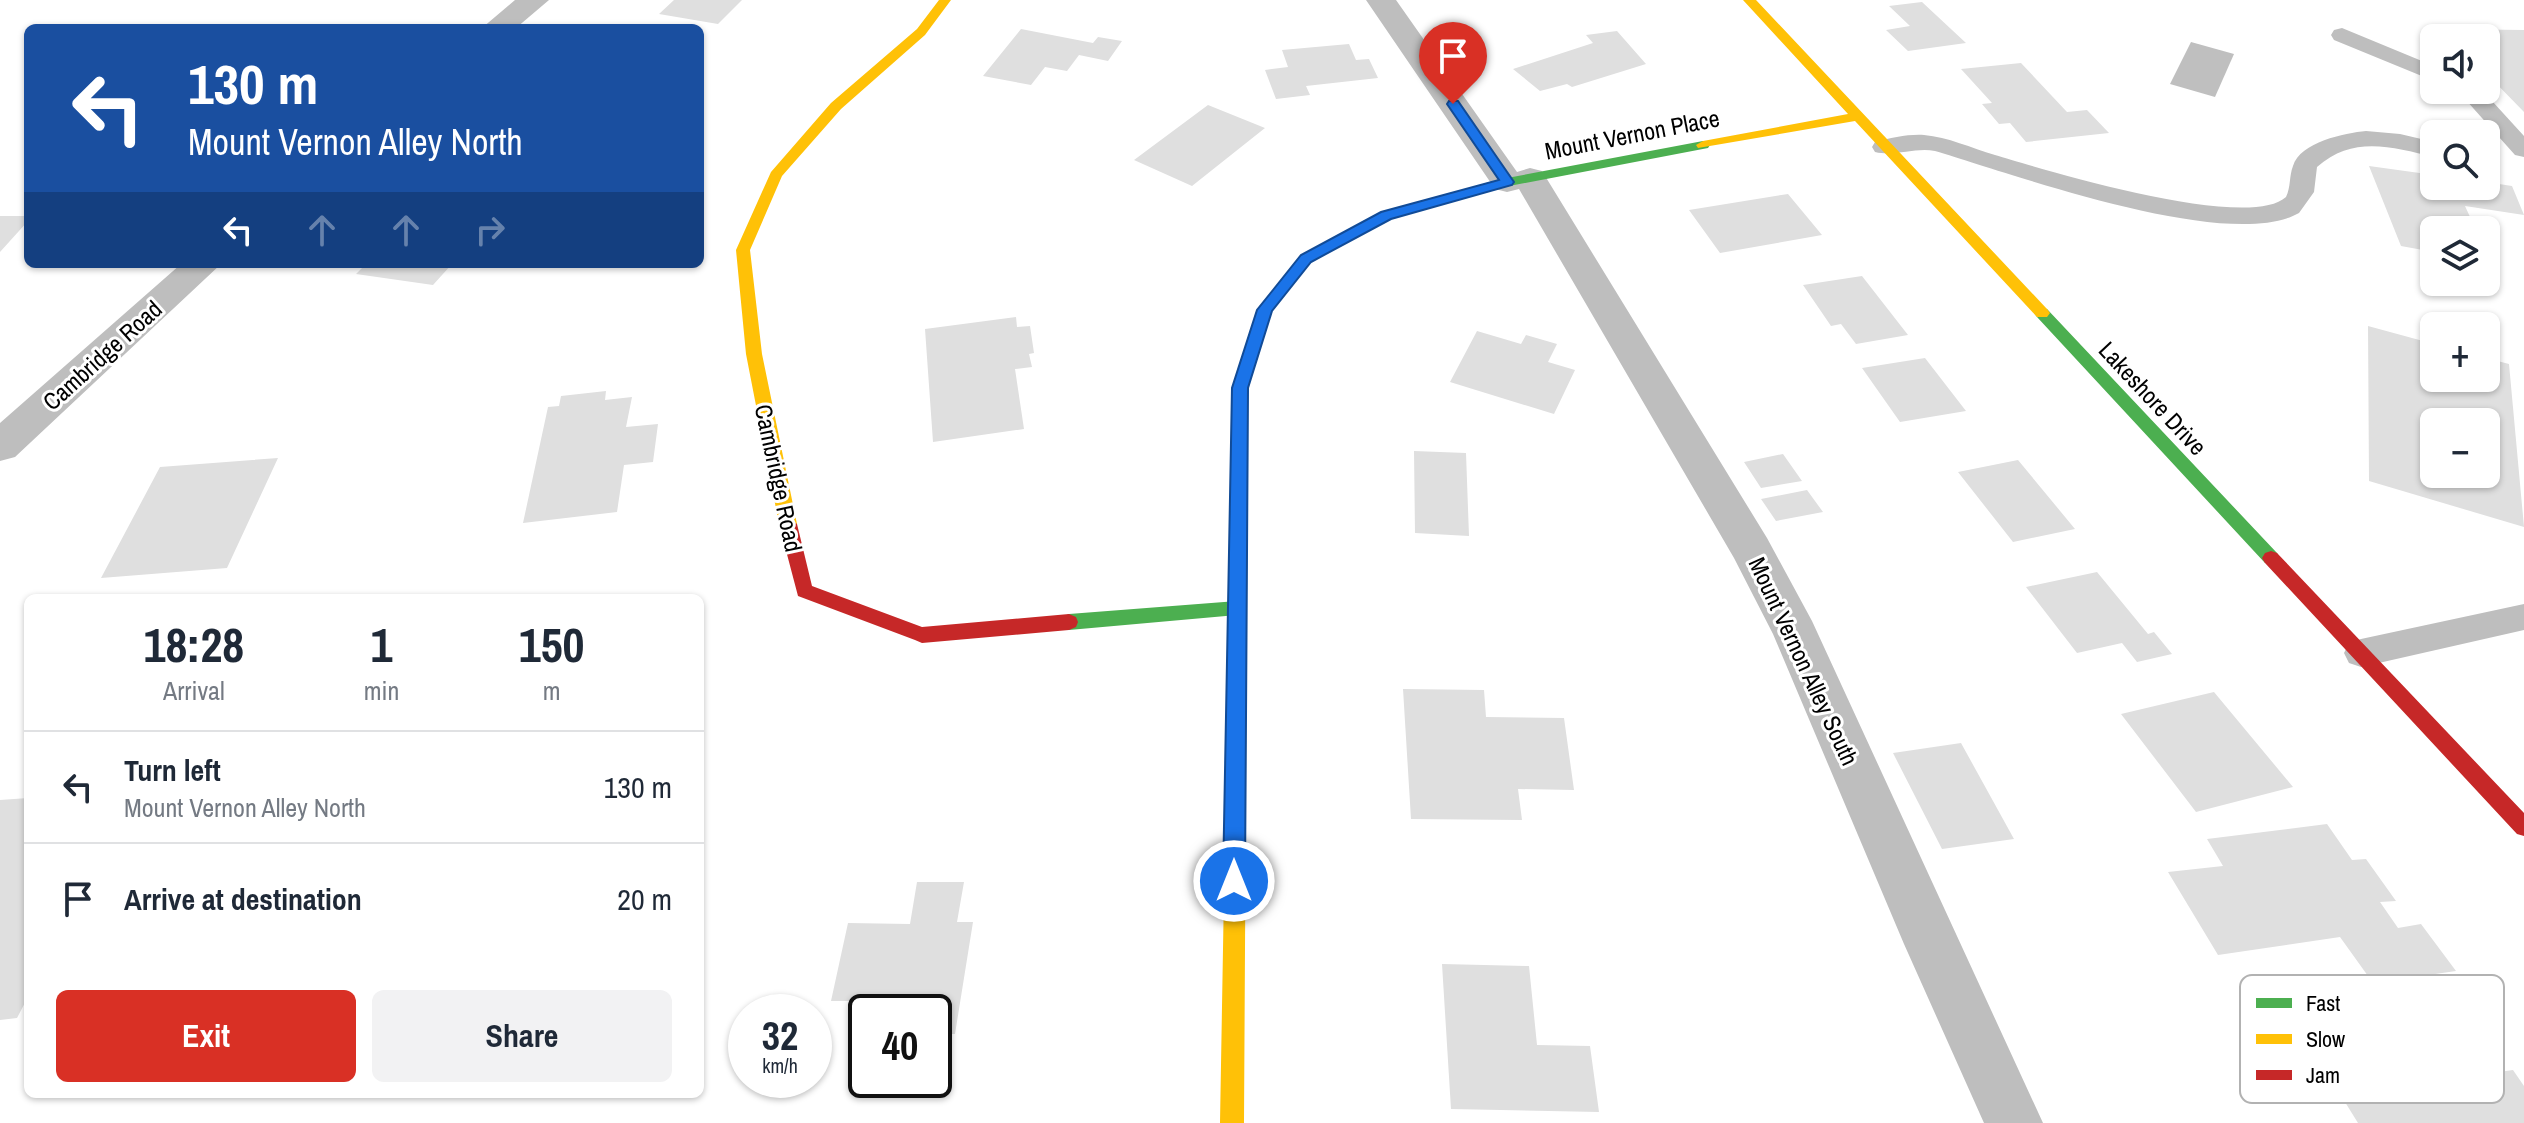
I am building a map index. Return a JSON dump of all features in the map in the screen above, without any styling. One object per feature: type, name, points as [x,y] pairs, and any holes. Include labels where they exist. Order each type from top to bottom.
[{"type":"street","points":[[502,24],[534,0]]},
{"type":"street","name":"Cambridge Road","points":[[945,0],[921,32],[836,106],[776,175],[743,250],[754,354],[778,481],[804,591],[922,635],[1237,608]]},
{"type":"street","name":"Mount Vernon Alley South","points":[[1381,0],[1518,180],[1752,550],[1796,634],[1931,944],[2014,1123]]},
{"type":"street","name":"Lakeshore Drive","points":[[1749,0],[1855,117],[2524,827]]},
{"type":"street","name":"Mount Vernon Place","points":[[1232,1123],[1240,388],[1265,310],[1306,259],[1386,216],[1518,180],[1855,117]]},
{"type":"street","name":"Cambridge Road","points":[[0,446],[199,268]]},
{"type":"lane","points":[[2342,35],[2420,68]]},
{"type":"lane","points":[[2482,104],[2524,150]]},
{"type":"lane","points":[[1884,147],[1922,142],[2120,195],[2198,213],[2248,218],[2285,211],[2299,200],[2305,165],[2319,149],[2342,140],[2403,140],[2420,145]]},
{"type":"lane","points":[[2361,653],[2524,617]]},
{"type":"shaded area","points":[[2191,42],[2234,54],[2215,97],[2170,84]]},
{"type":"building","points":[[674,0],[742,0],[718,24],[659,14]]},
{"type":"building","points":[[1922,2],[1966,43],[1908,51],[1886,30],[1910,26],[1889,6]]},
{"type":"building","points":[[1021,29],[1093,43],[1098,37],[1122,41],[1108,61],[1079,55],[1067,71],[1045,67],[1031,85],[983,76]]},
{"type":"building","points":[[2500,30],[2524,30],[2524,112],[2500,87]]},
{"type":"building","points":[[1617,31],[1646,64],[1572,87],[1567,84],[1540,91],[1513,69],[1593,43],[1586,35]]},
{"type":"building","points":[[1349,44],[1356,60],[1369,59],[1378,78],[1306,86],[1310,95],[1276,99],[1265,70],[1288,67],[1282,50]]},
{"type":"building","points":[[2021,63],[2067,112],[2087,110],[2109,133],[2026,142],[2010,123],[1999,124],[1982,104],[1992,103],[1961,69]]},
{"type":"building","points":[[1208,105],[1265,128],[1192,186],[1134,160]]},
{"type":"building","points":[[2369,166],[2420,173],[2420,200],[2500,200],[2500,184],[2512,186],[2524,215],[2465,206],[2470,216],[2420,216],[2420,249],[2401,246]]},
{"type":"building","points":[[1788,194],[1822,235],[1720,253],[1689,210]]},
{"type":"building","points":[[0,216],[24,216],[24,225],[0,252]]},
{"type":"building","points":[[362,268],[448,268],[433,285],[356,274]]},
{"type":"building","points":[[1862,276],[1908,335],[1856,344],[1841,324],[1831,326],[1803,285]]},
{"type":"building","points":[[1016,317],[1017,327],[1030,326],[1034,353],[1029,354],[1032,367],[1015,369],[1024,429],[933,442],[925,329]]},
{"type":"building","points":[[2368,326],[2420,340],[2420,392],[2500,392],[2500,362],[2509,364],[2524,527],[2369,481]]},
{"type":"building","points":[[1477,331],[1521,344],[1526,335],[1557,344],[1548,362],[1575,370],[1554,414],[1450,382]]},
{"type":"building","points":[[1925,358],[1966,411],[1900,422],[1862,368]]},
{"type":"building","points":[[606,391],[605,400],[632,397],[626,427],[658,424],[653,462],[624,465],[617,512],[523,523],[548,407],[559,406],[561,396]]},
{"type":"building","points":[[1414,451],[1466,453],[1469,536],[1415,533]]},
{"type":"building","points":[[1783,454],[1802,481],[1761,488],[1744,462]]},
{"type":"building","points":[[278,458],[227,568],[101,578],[160,467]]},
{"type":"building","points":[[2018,460],[2075,529],[2013,542],[1958,472]]},
{"type":"building","points":[[1807,490],[1823,512],[1776,521],[1761,499]]},
{"type":"building","points":[[2097,572],[2148,634],[2154,632],[2172,654],[2137,662],[2122,643],[2077,653],[2026,587]]},
{"type":"building","points":[[1403,689],[1484,690],[1486,717],[1564,718],[1574,790],[1518,789],[1522,820],[1411,819]]},
{"type":"building","points":[[2214,692],[2293,787],[2196,812],[2121,714]]},
{"type":"building","points":[[1961,743],[2014,839],[1942,849],[1893,753]]},
{"type":"building","points":[[24,798],[24,1005],[17,1018],[0,1020],[0,800]]},
{"type":"building","points":[[2327,824],[2352,860],[2366,859],[2396,901],[2380,902],[2398,928],[2421,924],[2456,971],[2428,975],[2367,975],[2340,937],[2218,955],[2168,872],[2223,866],[2207,839]]},
{"type":"building","points":[[917,882],[964,882],[957,922],[973,922],[955,1034],[952,1034],[952,994],[848,994],[848,1001],[832,1001],[848,923],[910,924]]},
{"type":"building","points":[[1442,964],[1529,966],[1537,1045],[1590,1046],[1599,1112],[1451,1109]]},
{"type":"building","points":[[2513,1070],[2524,1086],[2524,1123],[2358,1123],[2346,1103],[2504,1103],[2504,1071]]},
{"type":"traffic: fast","points":[[1240,429],[1240,388],[1265,310],[1306,259],[1386,216],[1507,182],[1703,145]]},
{"type":"traffic: fast","points":[[2042,313],[2271,558]]},
{"type":"traffic: fast","points":[[1069,622],[1237,608]]},
{"type":"traffic: slow","points":[[788,524],[754,354],[743,250],[776,175],[836,106],[921,32],[945,0]]},
{"type":"traffic: slow","points":[[1749,0],[2042,313]]},
{"type":"traffic: slow","points":[[1703,145],[1855,117]]},
{"type":"traffic: slow","points":[[1232,1123],[1240,429]]},
{"type":"traffic: jam","points":[[788,524],[804,591],[922,635],[1069,622]]},
{"type":"traffic: jam","points":[[2271,558],[2524,827]]},
{"type":"route","points":[[1234,881],[1240,388],[1265,310],[1306,259],[1386,216],[1507,182],[1453,104]]}]
